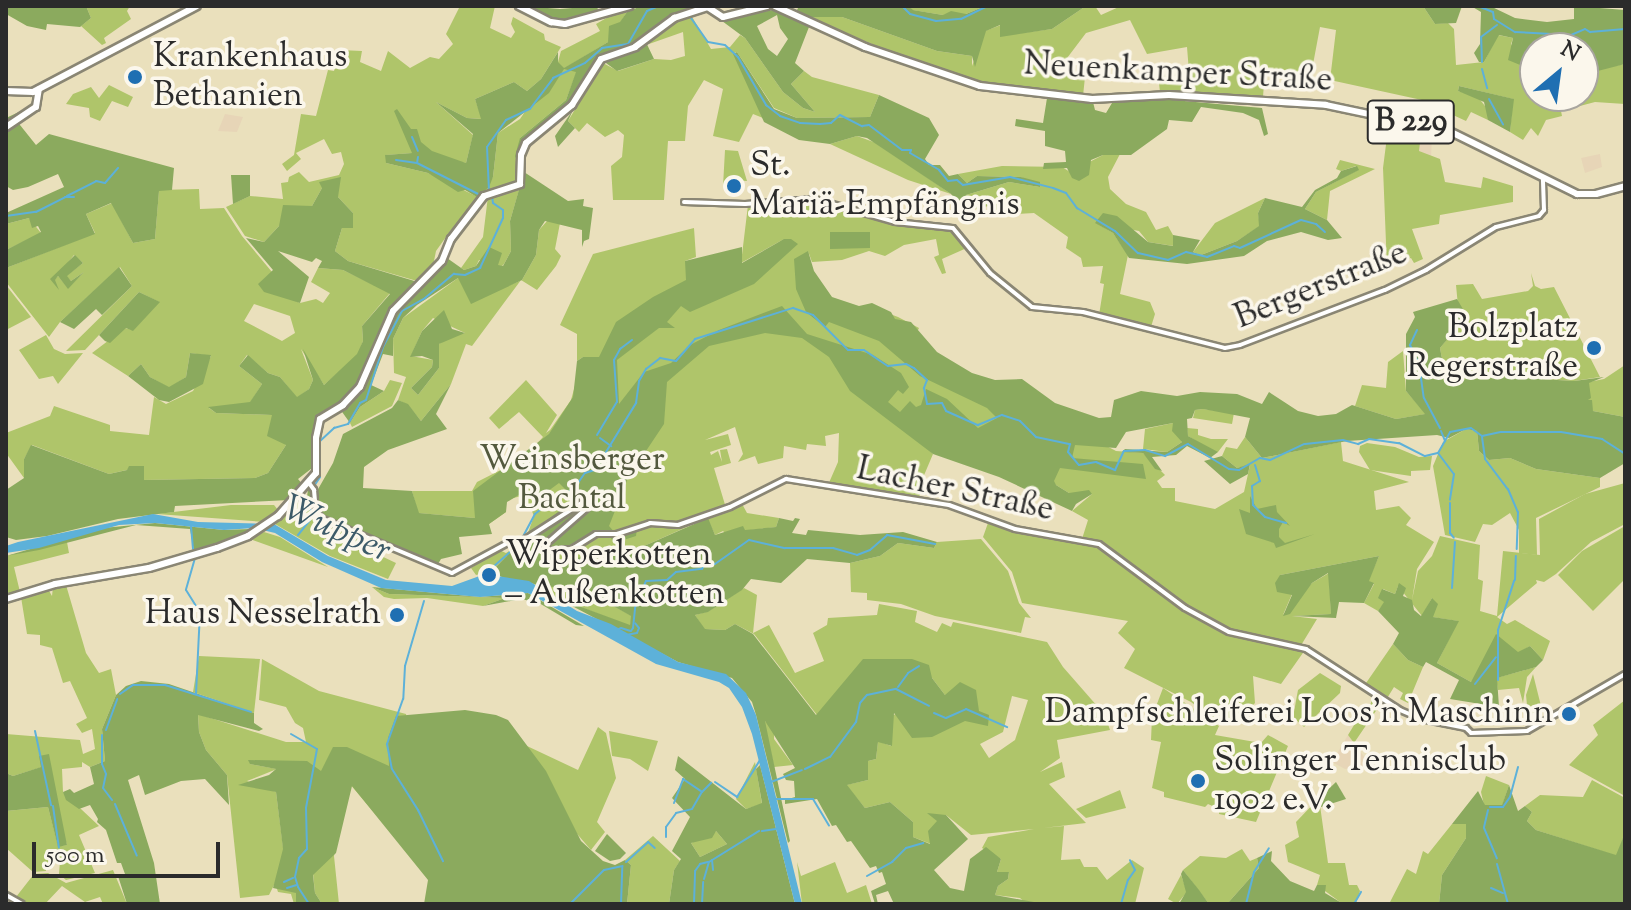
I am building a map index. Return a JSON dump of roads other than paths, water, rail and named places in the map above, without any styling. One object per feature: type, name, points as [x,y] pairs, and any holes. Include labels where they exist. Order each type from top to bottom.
[{"type":"main road","points":[[6,91],[24,93],[39,89],[197,6]]},
{"type":"main road","points":[[519,6],[561,24],[630,6]]},
{"type":"main road","points":[[6,599],[55,584],[149,568],[248,536],[278,516],[311,486],[317,471],[316,438],[320,419],[343,405],[360,387],[393,311],[442,261],[453,237],[485,195],[520,183],[521,155],[526,143],[572,105],[601,59],[635,47],[674,18],[697,9],[707,6],[724,17],[767,6]]},
{"type":"main road","name":"Neuenkamper Straße","points":[[775,6],[865,47],[980,86],[1092,99],[1169,95],[1326,105],[1449,131],[1546,182],[1577,194],[1596,194],[1625,186]]},
{"type":"main road","points":[[6,127],[36,107],[39,89]]},
{"type":"street","name":"Bergerstraße","points":[[684,202],[745,204],[815,199],[895,222],[953,228],[990,273],[1031,306],[1086,312],[1217,347],[1236,347],[1389,288],[1426,270],[1496,227],[1543,213],[1546,182]]},
{"type":"street","name":"Lacher Straße","points":[[311,486],[314,508],[321,518],[454,573],[518,540],[581,502],[587,504],[586,510],[546,544],[545,551],[572,549],[596,534],[617,534],[650,523],[678,525],[730,507],[788,479],[949,505],[1015,529],[1099,544],[1185,608],[1229,632],[1306,649],[1400,710],[1421,719],[1467,728],[1471,733],[1527,731],[1625,674]]},
{"type":"street","points":[[6,895],[22,904]]},
{"type":"water","points":[[153,514],[198,522],[274,524],[328,556],[386,580],[452,586],[485,574],[529,581],[577,611],[611,624],[678,662],[726,674],[746,693],[756,715],[802,904],[795,904],[752,734],[742,707],[729,688],[719,682],[656,664],[528,593],[480,597],[381,588],[322,562],[275,533],[254,528],[224,530],[155,523],[119,525],[39,548],[6,553],[6,546],[18,542]]},
{"type":"waterway","points":[[489,191],[487,147],[506,120],[530,109],[553,78],[585,63],[602,48],[628,44],[647,11],[659,6]]},
{"type":"waterway","points":[[902,6],[910,14],[936,21],[961,19],[988,6]]},
{"type":"waterway","points":[[1478,6],[1493,12],[1494,19],[1515,32],[1571,35],[1585,29],[1590,32],[1625,29]]},
{"type":"waterway","points":[[691,18],[708,42],[725,45],[738,57],[766,105],[780,116],[800,123],[820,124],[831,123],[840,115],[862,126],[869,125],[902,150],[911,150],[910,153],[939,170],[948,181],[957,180],[963,185],[1010,177],[1053,188],[1066,193],[1077,208],[1115,231],[1138,253],[1168,260],[1186,252],[1207,257],[1234,246],[1240,248],[1301,220],[1316,224],[1325,232]]},
{"type":"waterway","points":[[1482,62],[1481,37],[1497,25]]},
{"type":"waterway","points":[[1482,69],[1487,88]]},
{"type":"waterway","points":[[1489,99],[1503,124]]},
{"type":"waterway","points":[[412,137],[418,151]]},
{"type":"waterway","points":[[418,157],[417,163],[478,194]]},
{"type":"waterway","points":[[396,160],[417,163]]},
{"type":"waterway","points":[[67,196],[96,181],[105,183],[118,168]]},
{"type":"waterway","name":"Wupper","points":[[298,535],[310,520],[312,489],[320,477],[319,442],[334,428],[348,424],[360,403],[366,400],[383,347],[402,311],[425,298],[454,274],[465,275],[480,268],[503,218],[503,210],[493,203],[492,196]]},
{"type":"waterway","points":[[6,216],[36,212],[65,197],[74,197]]},
{"type":"waterway","points":[[484,575],[519,544],[535,514],[556,497],[573,490],[585,473],[595,470],[636,403],[639,381],[646,369],[660,358],[676,361],[695,339],[793,308],[813,315],[848,350],[864,350],[888,366],[906,364],[914,368],[927,380],[924,388],[927,404],[942,403],[946,411],[978,425],[1002,415],[1020,421],[1036,437],[1070,444],[1068,452],[1079,465],[1096,462],[1115,470],[1124,451],[1145,450],[1165,456],[1188,444],[1229,469],[1239,470],[1260,458],[1270,460],[1305,444],[1343,440],[1358,444],[1369,439],[1399,443],[1425,456],[1438,453],[1450,432],[1471,428],[1482,436],[1501,432],[1561,432],[1602,439],[1625,454]]},
{"type":"waterway","points":[[1417,330],[1410,345],[1419,364],[1424,398],[1440,428]]},
{"type":"waterway","points":[[597,435],[617,402],[614,360],[620,349],[632,340]]},
{"type":"waterway","points":[[1441,431],[1445,441]]},
{"type":"waterway","points":[[1482,437],[1485,459],[1508,489],[1518,512],[1517,549]]},
{"type":"waterway","points":[[600,438],[611,446]]},
{"type":"waterway","points":[[1438,453],[1454,474],[1450,500]]},
{"type":"waterway","points":[[1255,465],[1260,481],[1252,486],[1253,505],[1265,517],[1286,523]]},
{"type":"waterway","points":[[1450,503],[1450,533],[1454,538]]},
{"type":"waterway","points":[[191,526],[193,549]]},
{"type":"waterway","points":[[617,630],[631,631],[633,628],[635,608],[646,581],[667,580],[676,572],[702,569],[706,562],[715,564],[749,540],[785,548],[833,548],[857,555],[870,550],[887,535],[935,544]]},
{"type":"waterway","points":[[1452,588],[1455,542]]},
{"type":"waterway","points":[[1515,580],[1516,556]]},
{"type":"waterway","points":[[195,558],[186,590],[200,612],[196,694]]},
{"type":"waterway","points":[[1498,680],[1498,630],[1514,581]]},
{"type":"waterway","points":[[424,601],[405,666],[403,699],[387,744],[392,769],[418,810],[443,861]]},
{"type":"waterway","points":[[626,635],[637,633],[639,628],[635,623]]},
{"type":"waterway","points":[[1475,684],[1496,657]]},
{"type":"waterway","points":[[898,687],[908,673],[919,666]]},
{"type":"waterway","points":[[120,694],[133,685],[165,685],[251,712]]},
{"type":"waterway","points":[[805,769],[830,757],[856,722],[860,703],[867,695],[896,689],[929,706]]},
{"type":"waterway","points":[[106,730],[117,699]]},
{"type":"waterway","points":[[934,713],[946,718],[966,709],[1007,727]]},
{"type":"waterway","points":[[35,731],[51,805]]},
{"type":"waterway","points":[[291,734],[317,749],[306,808],[307,849],[299,858],[295,877],[309,904]]},
{"type":"waterway","points":[[102,735],[102,764],[106,774],[103,788],[112,800]]},
{"type":"waterway","points":[[715,782],[737,797],[760,760]]},
{"type":"waterway","points":[[1490,807],[1503,807],[1510,797],[1518,767]]},
{"type":"waterway","points":[[771,782],[802,770]]},
{"type":"waterway","points":[[674,803],[683,779],[702,792],[711,783]]},
{"type":"waterway","points":[[666,837],[666,827],[676,813],[692,809],[702,792]]},
{"type":"waterway","points":[[774,799],[813,799],[829,826]]},
{"type":"waterway","points":[[115,804],[137,856]]},
{"type":"waterway","points":[[53,806],[59,848]]},
{"type":"waterway","points":[[1488,810],[1484,828],[1497,858]]},
{"type":"waterway","points":[[762,831],[776,829]]},
{"type":"waterway","points":[[704,879],[709,862],[759,831]]},
{"type":"waterway","points":[[626,862],[648,842],[655,848]]},
{"type":"waterway","points":[[867,876],[892,862],[906,848],[923,843]]},
{"type":"waterway","points":[[1246,904],[1254,872],[1269,848]]},
{"type":"waterway","points":[[712,860],[713,870]]},
{"type":"waterway","points":[[1121,904],[1128,880],[1135,870],[1130,860]]},
{"type":"waterway","points":[[694,903],[695,871],[700,864],[708,862]]},
{"type":"waterway","points":[[1497,864],[1508,904]]},
{"type":"waterway","points":[[570,904],[604,870],[623,866]]},
{"type":"waterway","points":[[621,904],[622,867]]},
{"type":"waterway","points":[[284,882],[293,878]]},
{"type":"waterway","points":[[702,904],[703,882]]},
{"type":"waterway","points":[[287,888],[297,885]]},
{"type":"waterway","points":[[1491,888],[1503,893]]},
{"type":"waterway","points":[[1354,904],[1361,892]]},
{"type":"place","name":"Krankenhaus Bethanien","points":[[135,77]]},
{"type":"place","name":"St. Mariä-Empfängnis","points":[[734,186]]},
{"type":"place","name":"Bolzplatz Regerstraße","points":[[1594,348]]},
{"type":"place","name":"Wipperkotten – Außenkotten","points":[[489,575]]},
{"type":"place","name":"Haus Nesselrath","points":[[397,615]]},
{"type":"place","name":"Dampfschleiferei Loos'n Maschinn","points":[[1569,714]]},
{"type":"place","name":"Solinger Tennisclub 1902 e.V.","points":[[1198,781]]},
{"type":"park label","name":"Weinsberger Bachtal","points":[[572,480]]}]
